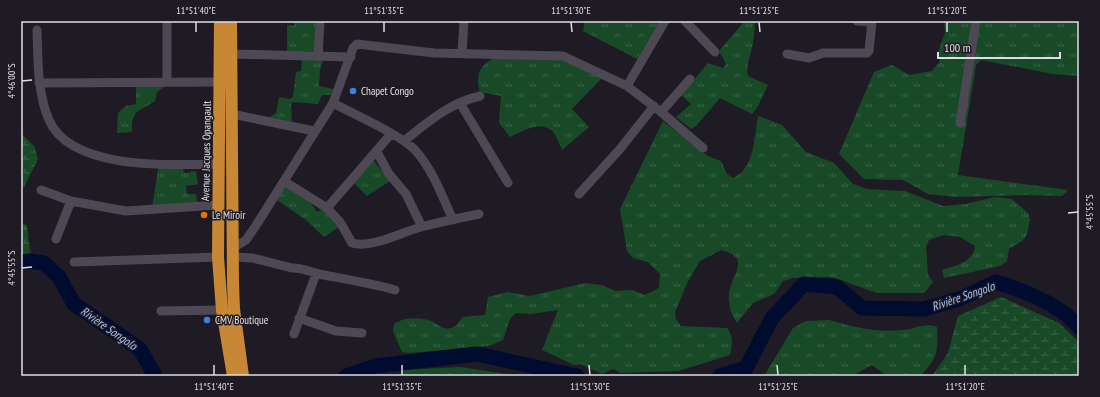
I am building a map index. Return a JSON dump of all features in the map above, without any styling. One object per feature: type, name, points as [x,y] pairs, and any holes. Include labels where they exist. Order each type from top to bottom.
[{"type":"highway","name":"Avenue Jacques Opangault","points":[[220,21],[218,257],[222,310],[233,376]]},
{"type":"highway","points":[[231,21],[234,309],[243,376]]},
{"type":"street","points":[[167,21],[168,82]]},
{"type":"street","points":[[318,57],[320,21]]},
{"type":"street","points":[[462,53],[464,21]]},
{"type":"street","points":[[627,86],[665,21]]},
{"type":"street","points":[[686,21],[715,52]]},
{"type":"street","points":[[787,54],[809,58],[823,53],[867,53],[872,22],[857,21]]},
{"type":"street","points":[[960,123],[976,21]]},
{"type":"street","points":[[37,30],[39,83],[50,122],[59,136],[73,145],[102,156],[128,163],[152,165],[218,164]]},
{"type":"street","points":[[233,252],[246,240],[333,103],[353,48],[357,44],[434,53],[557,54],[627,86],[658,109],[703,148]]},
{"type":"street","points":[[231,54],[351,57]]},
{"type":"street","points":[[579,194],[658,109],[690,79]]},
{"type":"street","points":[[39,83],[219,82]]},
{"type":"street","points":[[404,141],[443,110],[480,96]]},
{"type":"street","points":[[333,103],[404,141],[415,149],[431,172],[453,220]]},
{"type":"street","points":[[460,103],[508,183]]},
{"type":"street","points":[[232,114],[314,131]]},
{"type":"street","points":[[327,208],[391,134]]},
{"type":"street","points":[[377,152],[389,174],[406,194],[422,227]]},
{"type":"street","points":[[284,181],[327,208],[340,222],[352,243],[359,245],[378,241],[422,227],[479,214]]},
{"type":"street","points":[[41,190],[72,202],[126,211],[218,205]]},
{"type":"street","points":[[56,239],[72,202]]},
{"type":"street","points":[[233,252],[316,274],[368,283],[395,290]]},
{"type":"street","points":[[74,262],[218,257]]},
{"type":"street","points":[[294,334],[316,274]]},
{"type":"street","points":[[161,312],[222,310]]},
{"type":"street","points":[[299,318],[336,331],[362,333]]},
{"type":"green space","points":[[294,21],[317,21],[316,51],[287,52],[287,25],[294,26]]},
{"type":"green space","points":[[585,21],[662,21],[637,59],[583,31]]},
{"type":"green space","points":[[741,21],[757,21],[755,23],[753,44],[747,74],[750,77],[768,85],[757,108],[752,114],[720,98],[696,126],[691,129],[676,117],[691,104],[681,95],[708,63],[723,68],[726,64],[719,51],[743,23]]},
{"type":"green space","points":[[944,21],[1079,21],[1079,76],[1053,74],[981,60],[976,65],[958,175],[1068,190],[1062,196],[1024,195],[957,197],[928,194],[903,180],[864,179],[839,154],[874,72],[892,65],[909,75],[932,71],[940,61],[938,52],[945,33]]},
{"type":"green space","points":[[300,58],[323,60],[320,70],[319,86],[333,89],[331,95],[322,95],[318,104],[293,102],[291,104],[292,123],[268,118],[276,113],[279,97],[289,99],[293,97],[296,72],[301,71],[302,62]]},
{"type":"green space","points":[[495,58],[557,58],[602,78],[572,109],[589,127],[562,150],[554,133],[544,127],[532,128],[510,137],[499,123],[501,96],[480,92],[478,76],[482,67]]},
{"type":"green space","points":[[160,85],[164,87],[157,92],[155,101],[137,112],[135,115],[133,119],[132,132],[117,133],[118,113],[126,106],[136,104],[136,86]]},
{"type":"green space","points":[[758,116],[782,125],[806,152],[834,163],[853,184],[867,189],[905,191],[943,206],[965,204],[995,197],[1012,199],[1028,213],[1030,220],[1027,235],[1022,241],[1009,249],[1007,261],[1000,266],[944,278],[942,270],[958,265],[967,260],[974,252],[975,246],[960,237],[944,235],[929,240],[926,247],[928,275],[933,282],[924,293],[877,293],[832,277],[793,278],[783,281],[774,294],[753,303],[737,323],[730,309],[729,293],[738,267],[738,262],[736,257],[721,250],[700,261],[688,281],[675,312],[676,319],[681,326],[727,328],[732,338],[730,355],[678,371],[621,373],[613,369],[602,374],[581,364],[574,365],[542,350],[558,310],[531,314],[516,313],[510,319],[503,340],[489,346],[410,353],[402,352],[393,331],[394,324],[402,320],[412,318],[431,321],[443,328],[448,329],[456,325],[463,317],[485,315],[488,297],[508,292],[530,296],[585,283],[601,285],[616,291],[632,290],[645,295],[659,288],[660,274],[648,262],[633,258],[627,251],[620,209],[663,121],[708,156],[721,161],[727,174],[733,178],[740,174],[750,160]]},
{"type":"green space","points":[[21,133],[34,146],[38,159],[24,187],[21,186]]},
{"type":"green space","points":[[373,160],[390,181],[367,196],[353,182]]},
{"type":"green space","points":[[159,163],[179,163],[185,173],[196,171],[198,184],[186,186],[187,194],[196,194],[197,203],[152,208]]},
{"type":"green space","points":[[286,184],[309,200],[317,212],[324,208],[340,226],[324,237],[306,220],[277,200]]},
{"type":"green space","points":[[21,223],[27,226],[32,266],[21,270]]},
{"type":"green space","points":[[1001,297],[1059,323],[1079,342],[1079,376],[932,376],[948,353],[958,316]]},
{"type":"green space","points":[[829,320],[857,327],[884,331],[904,330],[925,325],[937,327],[936,354],[926,370],[920,376],[887,376],[872,365],[852,376],[764,376],[793,328],[806,321]]},
{"type":"green space","points":[[460,367],[520,376],[402,376],[401,370]]},
{"type":"waterway","name":"Rivière Songolo","points":[[21,262],[28,261],[44,263],[59,277],[74,304],[140,349],[155,376]]},
{"type":"waterway","name":"Rivière Songolo","points":[[720,376],[746,368],[772,318],[804,284],[837,287],[862,308],[924,309],[959,299],[996,282],[1017,289],[1052,305],[1079,327]]},
{"type":"waterway","name":"Rivière Songolo","points":[[346,376],[375,366],[477,354],[577,376]]},
{"type":"place","name":"Chapet Congo","points":[[353,91]]},
{"type":"place","name":"Le Miroir","points":[[204,215]]},
{"type":"place","name":"CMV Boutique","points":[[207,320]]}]
